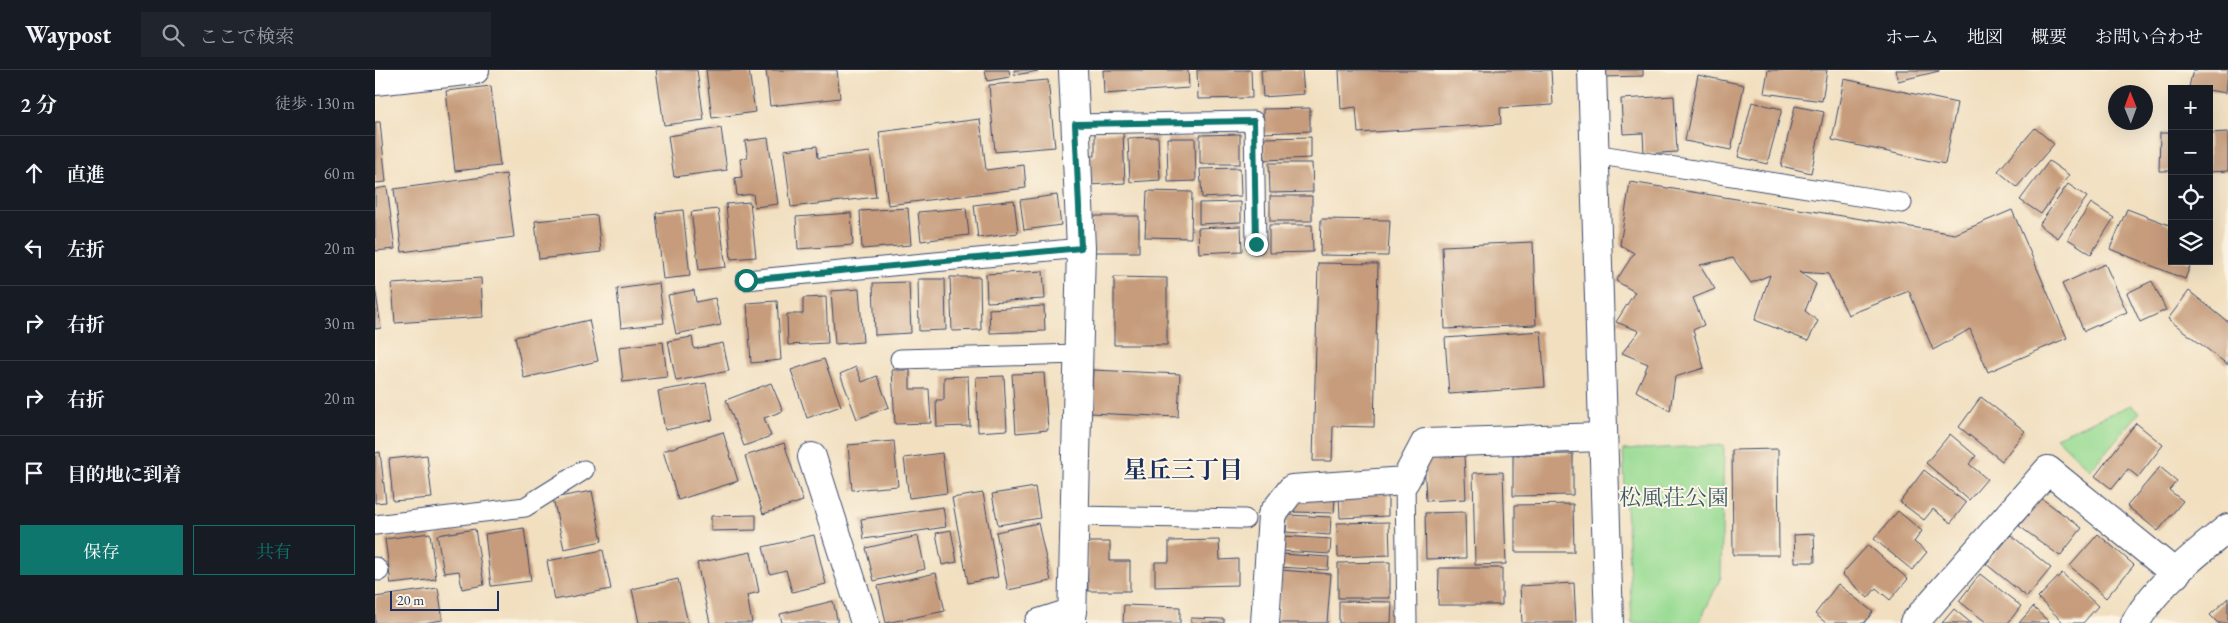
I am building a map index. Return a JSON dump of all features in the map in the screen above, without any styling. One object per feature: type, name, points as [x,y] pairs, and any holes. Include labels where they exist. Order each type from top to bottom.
[{"type":"street","points":[[375,81],[475,70]]},
{"type":"street","points":[[1039,623],[1072,618],[1081,248],[1073,70]]},
{"type":"street","points":[[1592,70],[1609,623]]},
{"type":"street","points":[[1265,623],[1272,515],[1292,489],[1405,481],[1425,443],[1603,437]]},
{"type":"street","points":[[812,457],[865,623]]},
{"type":"street","points":[[1914,623],[2048,470],[2176,574]]},
{"type":"street","points":[[2135,623],[2145,605],[2192,556],[2228,528]]},
{"type":"lane","points":[[1075,124],[1254,121],[1256,244]]},
{"type":"lane","points":[[1594,154],[1902,203]]},
{"type":"lane","points":[[746,280],[1081,248]]},
{"type":"lane","points":[[900,359],[1079,354]]},
{"type":"lane","points":[[375,525],[525,507],[584,470]]},
{"type":"lane","points":[[1405,481],[1407,623]]},
{"type":"lane","points":[[1075,516],[1245,519]]},
{"type":"green space","points":[[2131,405],[2140,412],[2090,470],[2056,437]]},
{"type":"green space","name":"松風荘公園","points":[[1724,445],[1721,577],[1699,623],[1632,623],[1623,450]]},
{"type":"building","points":[[656,70],[697,70],[704,120],[664,125]]},
{"type":"building","points":[[706,70],[749,70],[755,112],[712,118]]},
{"type":"building","points":[[766,70],[837,70],[840,98],[770,106]]},
{"type":"building","points":[[985,70],[1009,70],[1010,77],[987,81]]},
{"type":"building","points":[[1014,70],[1038,70],[1038,71],[1015,75]]},
{"type":"building","points":[[1103,70],[1188,70],[1189,88],[1104,94]]},
{"type":"building","points":[[1197,70],[1251,70],[1252,98],[1198,99]]},
{"type":"building","points":[[1261,70],[1302,70],[1304,94],[1263,97]]},
{"type":"building","points":[[1339,70],[1551,70],[1553,105],[1500,108],[1501,124],[1358,133],[1356,107],[1341,109]]},
{"type":"building","points":[[1602,70],[1643,70],[1643,76],[1602,77]]},
{"type":"building","points":[[1768,70],[1827,70],[1822,101],[1764,93]]},
{"type":"building","points":[[1895,70],[1939,70],[1939,71],[1898,81]]},
{"type":"building","points":[[2193,70],[2228,70],[2226,93],[2213,91],[2213,85],[2189,85]]},
{"type":"building","points":[[1698,75],[1744,85],[1731,150],[1685,141]]},
{"type":"building","points":[[1844,79],[1957,103],[1945,164],[1832,140]]},
{"type":"building","points":[[1048,80],[1055,147],[995,152],[989,85]]},
{"type":"building","points":[[491,86],[500,166],[455,171],[446,91]]},
{"type":"building","points":[[1674,96],[1677,152],[1644,154],[1643,133],[1623,134],[1621,99]]},
{"type":"building","points":[[1752,102],[1782,109],[1767,164],[1738,157]]},
{"type":"building","points":[[1795,106],[1824,112],[1811,173],[1781,166]]},
{"type":"building","points":[[1310,108],[1310,131],[1263,133],[1263,109]]},
{"type":"building","points":[[980,119],[986,170],[1024,165],[1026,188],[888,205],[879,132]]},
{"type":"building","points":[[375,122],[380,122],[386,182],[375,183]]},
{"type":"building","points":[[721,128],[727,170],[674,177],[668,136]]},
{"type":"building","points":[[2035,128],[2054,144],[2017,187],[1998,171]]},
{"type":"building","points":[[1123,132],[1125,183],[1089,185],[1088,156],[1095,156],[1095,133]]},
{"type":"building","points":[[2228,132],[2228,171],[2213,172],[2213,133]]},
{"type":"building","points":[[2160,133],[2168,133],[2168,171],[2159,171]]},
{"type":"building","points":[[1240,134],[1240,164],[1200,164],[1200,135]]},
{"type":"building","points":[[1158,137],[1160,180],[1130,182],[1128,138]]},
{"type":"building","points":[[1311,137],[1311,158],[1265,160],[1264,138]]},
{"type":"building","points":[[768,138],[778,204],[755,207],[753,194],[737,196],[735,178],[742,177],[740,159],[748,158],[745,141]]},
{"type":"building","points":[[1167,138],[1195,138],[1196,181],[1168,182]]},
{"type":"building","points":[[817,146],[818,158],[870,152],[876,197],[791,207],[784,150]]},
{"type":"building","points":[[2049,161],[2069,175],[2041,214],[2020,200]]},
{"type":"building","points":[[1269,163],[1312,163],[1313,192],[1270,193]]},
{"type":"building","points":[[1240,168],[1241,196],[1202,198],[1200,169]]},
{"type":"building","points":[[506,174],[514,237],[402,252],[394,189]]},
{"type":"building","points":[[1630,182],[1955,234],[2012,210],[2067,338],[1988,372],[1970,329],[1933,350],[1909,291],[1848,315],[1828,274],[1799,272],[1816,284],[1805,311],[1818,321],[1808,341],[1755,320],[1770,275],[1751,283],[1733,258],[1700,265],[1715,289],[1693,298],[1704,325],[1693,330],[1704,368],[1675,377],[1670,411],[1636,391],[1648,364],[1622,353],[1639,331],[1616,322],[1635,292],[1616,281],[1634,253],[1620,245]]},
{"type":"building","points":[[2068,184],[2087,197],[2058,238],[2039,225]]},
{"type":"building","points":[[387,187],[395,249],[375,251],[375,189]]},
{"type":"building","points":[[1147,191],[1192,192],[1191,238],[1145,237]]},
{"type":"building","points":[[1057,195],[1061,225],[1024,230],[1020,200]]},
{"type":"building","points":[[1270,196],[1312,196],[1312,221],[1270,221]]},
{"type":"building","points":[[1014,200],[1018,233],[978,238],[974,205]]},
{"type":"building","points":[[750,202],[756,257],[731,259],[726,204]]},
{"type":"building","points":[[1241,202],[1241,222],[1199,224],[1199,203]]},
{"type":"building","points":[[2091,203],[2114,218],[2091,254],[2068,239]]},
{"type":"building","points":[[908,208],[911,245],[862,249],[860,211]]},
{"type":"building","points":[[966,208],[969,235],[921,241],[918,212]]},
{"type":"building","points":[[718,209],[726,267],[699,270],[691,212]]},
{"type":"building","points":[[2127,209],[2168,224],[2168,265],[2190,265],[2185,279],[2110,249]]},
{"type":"building","points":[[683,210],[690,276],[663,279],[656,213]]},
{"type":"building","points":[[851,213],[853,245],[798,249],[796,217]]},
{"type":"building","points":[[597,215],[601,252],[539,259],[535,221]]},
{"type":"building","points":[[1092,216],[1139,216],[1139,252],[1092,252]]},
{"type":"building","points":[[1321,219],[1390,220],[1388,256],[1320,255]]},
{"type":"building","points":[[1269,225],[1312,225],[1313,252],[1269,253]]},
{"type":"building","points":[[1241,226],[1242,251],[1199,253],[1198,228]]},
{"type":"building","points":[[1533,242],[1536,325],[1445,329],[1442,246]]},
{"type":"building","points":[[1318,263],[1378,264],[1374,427],[1333,426],[1332,461],[1313,461]]},
{"type":"building","points":[[2105,264],[2127,312],[2084,331],[2062,284]]},
{"type":"building","points":[[1043,271],[1045,299],[987,302],[986,274]]},
{"type":"building","points":[[950,277],[980,277],[981,330],[952,331]]},
{"type":"building","points":[[1114,277],[1167,278],[1167,345],[1114,345]]},
{"type":"building","points":[[481,278],[483,317],[395,323],[392,284]]},
{"type":"building","points":[[918,279],[945,279],[946,330],[919,331]]},
{"type":"building","points":[[2152,281],[2166,310],[2140,322],[2127,293]]},
{"type":"building","points":[[909,282],[911,333],[875,335],[873,283]]},
{"type":"building","points":[[659,283],[664,323],[621,328],[617,289]]},
{"type":"building","points":[[375,286],[381,328],[375,329]]},
{"type":"building","points":[[859,289],[863,342],[835,344],[831,291]]},
{"type":"building","points":[[694,290],[696,302],[715,298],[721,325],[676,334],[668,295]]},
{"type":"building","points":[[2189,291],[2228,322],[2228,365],[2168,319]]},
{"type":"building","points":[[826,297],[828,343],[788,345],[787,314],[803,314],[803,298]]},
{"type":"building","points":[[777,301],[781,360],[751,363],[747,303]]},
{"type":"building","points":[[1044,306],[1045,331],[990,333],[989,309]]},
{"type":"building","points":[[589,320],[598,361],[524,378],[515,337]]},
{"type":"building","points":[[1541,331],[1545,387],[1449,394],[1445,338]]},
{"type":"building","points":[[692,337],[694,349],[723,343],[729,371],[676,381],[668,341]]},
{"type":"building","points":[[663,342],[667,377],[623,382],[619,347]]},
{"type":"building","points":[[824,359],[841,406],[807,418],[791,370]]},
{"type":"building","points":[[856,367],[862,382],[877,376],[889,407],[857,419],[840,374]]},
{"type":"building","points":[[892,370],[910,370],[910,389],[929,389],[931,423],[895,424]]},
{"type":"building","points":[[1093,370],[1180,374],[1178,417],[1091,413]]},
{"type":"building","points":[[1044,373],[1048,430],[1016,433],[1012,374]]},
{"type":"building","points":[[968,376],[970,426],[937,427],[936,400],[944,400],[944,377]]},
{"type":"building","points":[[1004,376],[1007,430],[978,432],[976,377]]},
{"type":"building","points":[[706,383],[713,420],[665,430],[658,391]]},
{"type":"building","points":[[771,383],[783,411],[764,418],[771,436],[744,446],[726,400]]},
{"type":"building","points":[[1981,397],[2025,431],[2002,461],[1959,427]]},
{"type":"building","points":[[2136,423],[2163,445],[2138,477],[2128,469],[2112,489],[2095,476]]},
{"type":"building","points":[[723,432],[738,481],[678,500],[663,451]]},
{"type":"building","points":[[1950,434],[1976,456],[1969,464],[1987,479],[1969,500],[1926,463]]},
{"type":"building","points":[[894,441],[898,486],[852,490],[848,445]]},
{"type":"building","points":[[784,443],[803,501],[763,514],[745,456]]},
{"type":"building","points":[[1778,449],[1779,555],[1733,555],[1732,450]]},
{"type":"building","points":[[380,452],[386,502],[375,503],[375,453]]},
{"type":"building","points":[[942,453],[947,493],[909,498],[904,458]]},
{"type":"building","points":[[1573,454],[1573,495],[1513,496],[1513,455]]},
{"type":"building","points":[[427,455],[432,498],[393,501],[389,459]]},
{"type":"building","points":[[1464,455],[1466,499],[1426,501],[1424,456]]},
{"type":"building","points":[[2160,467],[2177,481],[2169,490],[2183,501],[2158,531],[2127,506]]},
{"type":"building","points":[[1924,470],[1966,503],[1951,523],[1933,509],[1924,520],[1900,502]]},
{"type":"building","points":[[1503,472],[1506,564],[1475,565],[1473,473]]},
{"type":"building","points":[[1035,487],[1040,518],[998,525],[992,494]]},
{"type":"building","points":[[592,491],[602,541],[564,549],[553,498]]},
{"type":"building","points":[[983,493],[998,577],[968,583],[952,498]]},
{"type":"building","points":[[1388,493],[1388,516],[1340,518],[1339,494]]},
{"type":"building","points":[[1294,495],[1335,496],[1334,513],[1294,512]]},
{"type":"building","points":[[2041,498],[2082,528],[2060,556],[2019,526]]},
{"type":"building","points":[[1573,504],[1574,552],[1515,552],[1515,505]]},
{"type":"building","points":[[943,507],[946,527],[864,539],[861,519]]},
{"type":"building","points":[[1898,511],[1922,531],[1914,542],[1927,552],[1912,570],[1874,539]]},
{"type":"building","points":[[1465,512],[1466,558],[1426,559],[1425,513]]},
{"type":"building","points":[[756,515],[756,530],[711,531],[711,516]]},
{"type":"building","points":[[1287,515],[1331,517],[1330,535],[1286,532]]},
{"type":"building","points":[[1389,522],[1390,555],[1338,557],[1337,523]]},
{"type":"building","points":[[1038,523],[1051,581],[1008,590],[996,532]]},
{"type":"building","points":[[524,528],[531,581],[491,586],[485,534]]},
{"type":"building","points":[[475,529],[484,585],[462,589],[459,571],[444,573],[437,535]]},
{"type":"building","points":[[951,530],[957,562],[942,565],[936,533]]},
{"type":"building","points":[[430,533],[436,579],[391,584],[385,539]]},
{"type":"building","points":[[1814,534],[1815,562],[1795,562],[1794,535]]},
{"type":"building","points":[[2098,534],[2134,565],[2106,598],[2070,566]]},
{"type":"building","points":[[814,535],[826,584],[792,592],[786,570],[770,574],[763,547]]},
{"type":"building","points":[[2011,535],[2051,568],[2027,597],[1986,564]]},
{"type":"building","points":[[918,536],[925,569],[874,581],[866,548]]},
{"type":"building","points":[[1282,536],[1331,539],[1330,554],[1281,551]]},
{"type":"building","points":[[1219,540],[1220,560],[1238,559],[1238,585],[1155,587],[1155,562],[1169,562],[1169,541]]},
{"type":"building","points":[[1087,542],[1110,542],[1110,561],[1130,561],[1130,591],[1088,591]]},
{"type":"building","points":[[1868,545],[1908,579],[1890,600],[1876,588],[1868,598],[1842,574]]},
{"type":"building","points":[[603,550],[611,589],[554,600],[547,561]]},
{"type":"building","points":[[751,552],[759,592],[747,595],[752,623],[710,623],[697,563]]},
{"type":"building","points":[[1281,554],[1329,557],[1328,570],[1280,567]]},
{"type":"building","points":[[1390,562],[1390,598],[1338,598],[1338,563]]},
{"type":"building","points":[[1439,568],[1502,568],[1502,605],[1438,605]]},
{"type":"building","points":[[1281,570],[1331,574],[1327,623],[1277,623]]},
{"type":"building","points":[[936,573],[945,611],[886,623],[878,586]]},
{"type":"building","points":[[2062,573],[2098,606],[2083,623],[2064,623],[2038,598]]},
{"type":"building","points":[[1980,574],[2021,606],[2008,623],[1987,623],[1959,601]]},
{"type":"building","points":[[678,579],[688,623],[639,623],[632,589]]},
{"type":"building","points":[[1574,583],[1576,623],[1522,623],[1520,586]]},
{"type":"building","points":[[1838,584],[1873,612],[1864,623],[1826,623],[1815,614]]},
{"type":"building","points":[[438,588],[443,620],[423,623],[375,623],[375,597]]},
{"type":"building","points":[[2228,598],[2228,623],[2218,623],[2210,615]]},
{"type":"building","points":[[833,601],[838,623],[782,623],[780,614]]},
{"type":"building","points":[[1339,601],[1392,602],[1391,623],[1339,623]]},
{"type":"building","points":[[1124,605],[1180,607],[1180,623],[1123,623]]},
{"type":"building","points":[[2033,607],[2050,623],[2019,623]]},
{"type":"building","points":[[1954,609],[1971,623],[1942,623]]},
{"type":"building","points":[[1191,618],[1224,619],[1224,623],[1191,623]]},
{"type":"district","name":"星丘三丁目","points":[[1183,469]]},
{"type":"route","points":[[746,280],[1081,248],[1075,124],[1254,121],[1256,244]]}]
